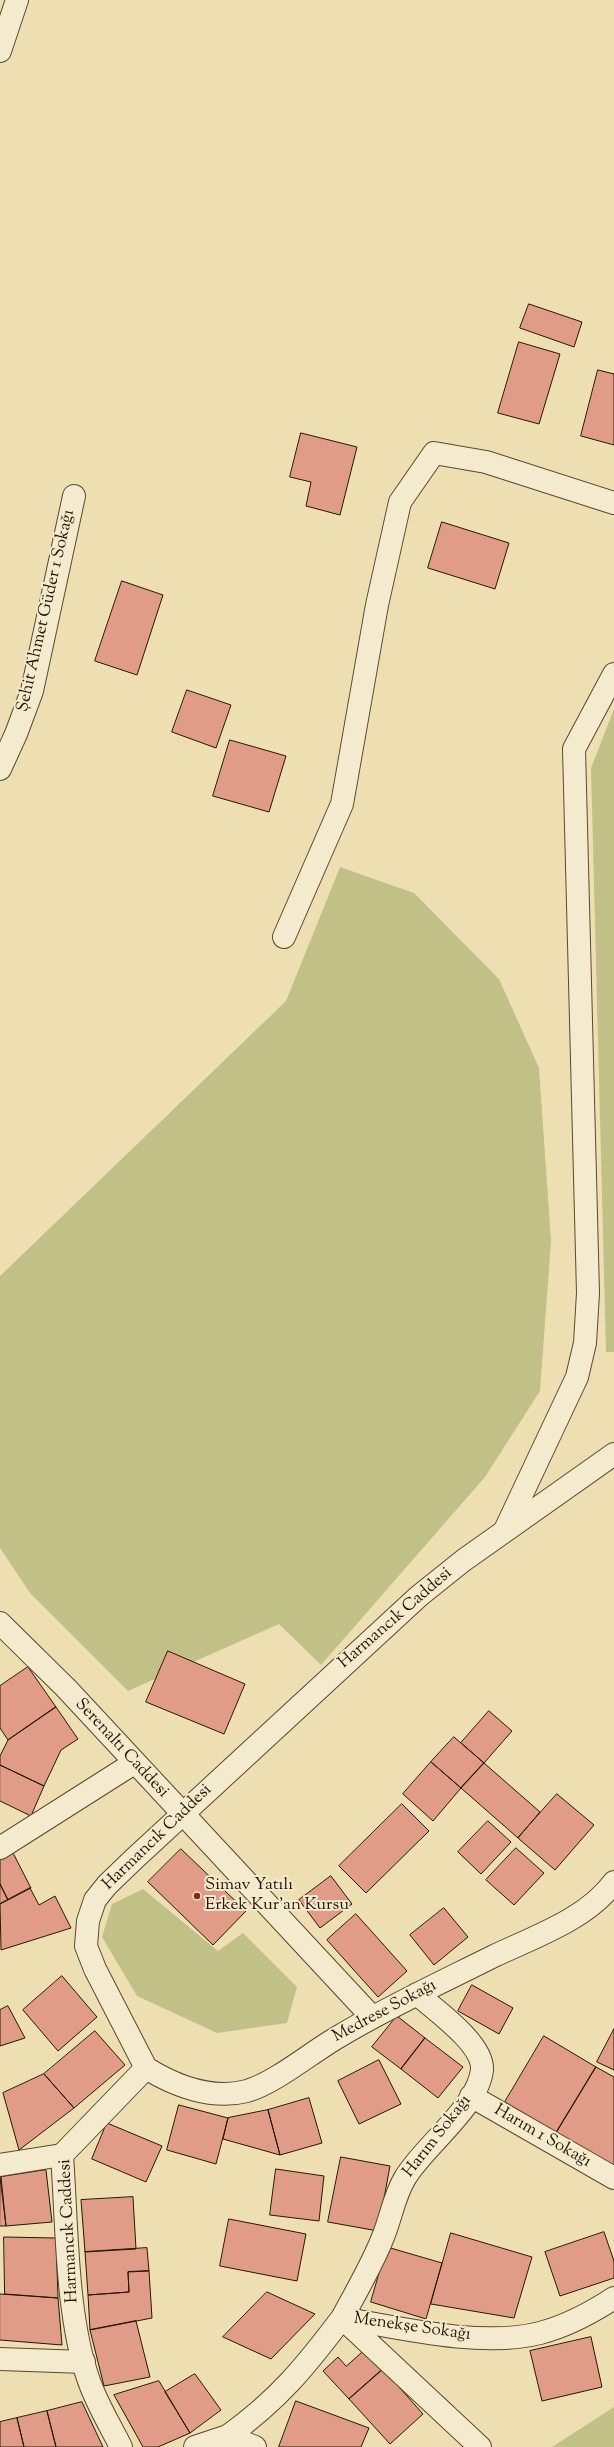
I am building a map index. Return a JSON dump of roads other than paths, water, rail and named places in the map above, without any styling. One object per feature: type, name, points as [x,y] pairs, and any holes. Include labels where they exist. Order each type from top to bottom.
[{"type":"street","points":[[0,51],[17,0]]},
{"type":"street","points":[[284,937],[342,804],[377,605],[400,502],[434,453],[486,462],[614,503]]},
{"type":"street","name":"Şehit Ahmet Güder 1 Sokağı","points":[[0,769],[16,734],[32,691],[74,496]]},
{"type":"street","points":[[505,1530],[577,1377],[585,1342],[588,1293],[574,749],[614,674]]},
{"type":"street","name":"Harmancık Caddesi","points":[[121,2447],[96,2399],[84,2362],[72,2296],[62,2155],[146,2068],[95,1969],[86,1946],[88,1921],[95,1900],[107,1885],[182,1814],[419,1596],[505,1530],[614,1454]]},
{"type":"street","name":"Serenaltı Caddesi","points":[[0,1623],[66,1688],[372,2017]]},
{"type":"street","points":[[0,1848],[134,1762]]},
{"type":"street","name":"Medrese Sokağı","points":[[146,2068],[165,2080],[188,2088],[220,2093],[247,2091],[270,2080],[372,2017],[546,1931],[584,1910],[606,1892],[614,1882]]},
{"type":"street","name":"Harım Sokağı","points":[[342,2318],[384,2236],[397,2195],[404,2179],[415,2163],[465,2106],[482,2070],[480,2058],[471,2043],[417,1994]]},
{"type":"street","name":"Harım 1 Sokağı","points":[[471,2096],[614,2178]]},
{"type":"street","points":[[0,2165],[62,2155]]},
{"type":"street","name":"Menekşe Sokağı","points":[[195,2447],[228,2436],[258,2414],[300,2374],[342,2318],[424,2332],[509,2338],[539,2334],[569,2324],[614,2298]]},
{"type":"street","points":[[342,2318],[480,2447]]},
{"type":"street","points":[[0,2359],[84,2362]]},
{"type":"street","points":[[228,2436],[255,2447]]},
{"type":"place","name":"Simav Yatılı Erkek Kur'an Kursu","points":[[197,1896]]}]
